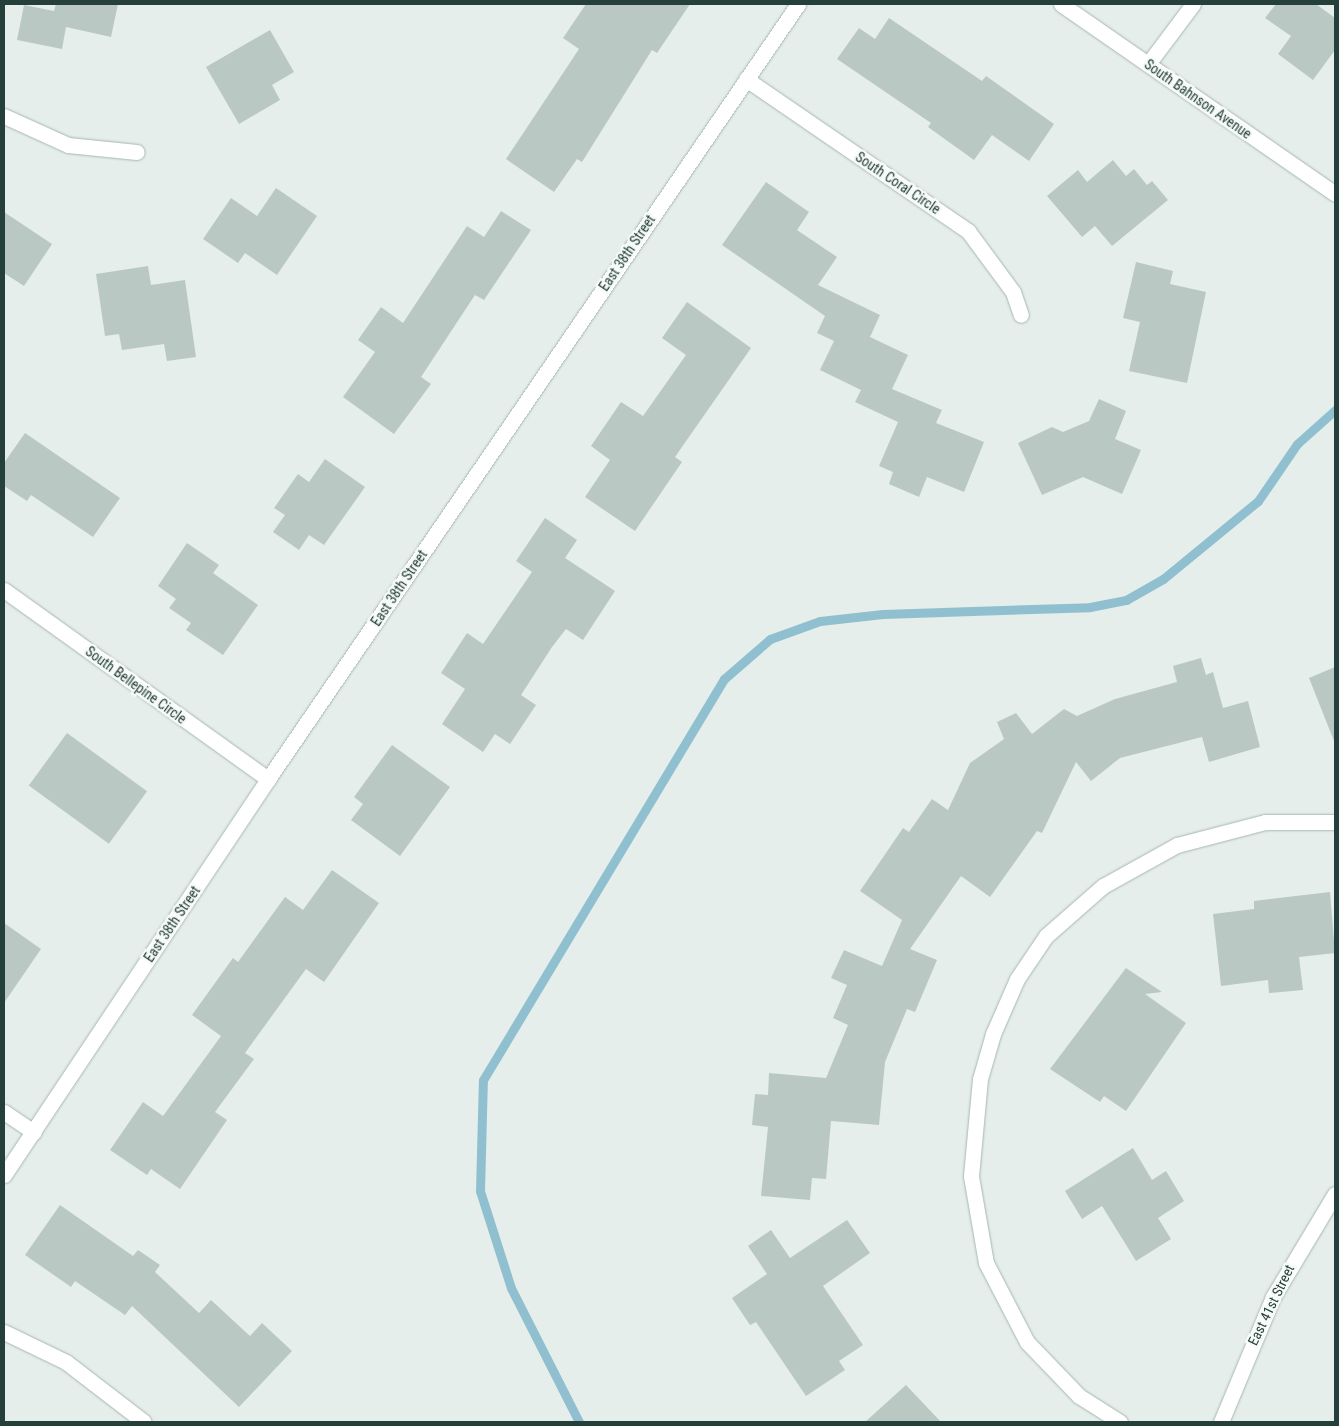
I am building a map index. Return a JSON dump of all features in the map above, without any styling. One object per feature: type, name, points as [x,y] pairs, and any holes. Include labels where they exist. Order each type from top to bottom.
[{"type":"street","name":"East 38th Street","points":[[4,1175],[268,779],[798,4]]},
{"type":"street","name":"South Bahnson Avenue","points":[[1061,4],[1335,194]]},
{"type":"street","points":[[1148,64],[1193,4]]},
{"type":"street","name":"South Coral Circle","points":[[746,79],[968,231],[1013,292],[1021,315]]},
{"type":"street","points":[[4,116],[68,145],[137,152]]},
{"type":"street","name":"South Bellepine Circle","points":[[4,590],[268,779]]},
{"type":"street","points":[[1120,1422],[1079,1396],[1027,1342],[986,1263],[971,1176],[980,1079],[993,1034],[1017,979],[1046,936],[1103,886],[1177,845],[1265,822],[1335,822]]},
{"type":"street","points":[[4,1112],[34,1132]]},
{"type":"street","name":"East 41st Street","points":[[1221,1422],[1273,1297],[1335,1194]]},
{"type":"street","points":[[4,1332],[66,1362],[144,1422]]},
{"type":"building","points":[[56,4],[118,4],[111,37],[66,27],[62,49],[17,40],[24,5],[54,11]]},
{"type":"building","points":[[586,4],[690,4],[657,53],[652,50],[582,162],[577,159],[554,192],[506,159],[579,49],[563,38]]},
{"type":"building","points":[[1276,4],[1316,4],[1335,18],[1335,50],[1313,80],[1278,54],[1291,36],[1265,18]]},
{"type":"building","points":[[889,18],[982,81],[986,76],[1054,124],[1029,161],[992,135],[974,160],[928,127],[931,123],[837,59],[859,28],[875,39]]},
{"type":"building","points":[[270,30],[294,72],[272,85],[280,100],[239,124],[206,67]]},
{"type":"building","points":[[1113,160],[1126,176],[1134,169],[1147,185],[1152,181],[1168,200],[1112,246],[1095,226],[1082,237],[1047,196],[1078,170],[1087,182]]},
{"type":"building","points":[[766,182],[809,212],[797,230],[837,257],[818,285],[880,315],[870,337],[908,355],[892,389],[942,410],[936,423],[984,442],[964,492],[927,477],[919,497],[889,484],[893,472],[879,466],[898,422],[855,402],[861,390],[820,370],[834,341],[817,333],[825,316],[722,245]]},
{"type":"building","points":[[276,188],[317,216],[277,275],[245,253],[238,263],[203,239],[231,198],[257,216]]},
{"type":"building","points":[[501,211],[531,230],[484,300],[475,295],[421,377],[431,384],[394,434],[343,397],[375,352],[358,340],[381,307],[403,323],[467,226],[484,237]]},
{"type":"building","points":[[4,212],[52,244],[24,286],[4,273]]},
{"type":"building","points":[[1136,262],[1173,271],[1170,284],[1206,292],[1187,383],[1129,371],[1140,322],[1123,318]]},
{"type":"building","points":[[148,266],[151,285],[185,280],[196,357],[167,361],[164,344],[122,350],[119,334],[105,336],[96,274]]},
{"type":"building","points":[[687,302],[751,348],[675,457],[682,462],[635,531],[585,497],[610,460],[591,446],[621,402],[643,416],[686,355],[662,338]]},
{"type":"building","points":[[1099,399],[1126,411],[1115,439],[1141,450],[1122,494],[1083,477],[1042,495],[1018,443],[1052,427],[1063,432],[1089,421]]},
{"type":"building","points":[[25,433],[120,498],[93,537],[31,495],[27,501],[4,486],[4,463]]},
{"type":"building","points":[[325,459],[365,487],[324,545],[309,535],[299,550],[273,532],[285,515],[274,508],[298,474],[309,482]]},
{"type":"building","points":[[545,518],[577,540],[565,558],[615,591],[583,640],[566,629],[552,647],[521,695],[536,705],[510,744],[495,734],[483,752],[442,724],[465,689],[441,673],[467,633],[483,644],[532,572],[516,561]]},
{"type":"building","points":[[187,543],[219,565],[213,573],[258,605],[223,655],[186,630],[191,623],[169,608],[176,599],[158,586]]},
{"type":"building","points":[[1201,658],[1206,675],[1213,672],[1223,708],[1248,701],[1260,747],[1209,762],[1202,737],[1120,758],[1091,781],[1076,762],[1042,833],[1037,831],[990,897],[961,876],[910,949],[937,960],[915,1012],[907,1009],[885,1062],[879,1125],[831,1121],[826,1179],[812,1178],[810,1200],[761,1196],[768,1127],[752,1125],[755,1094],[768,1095],[769,1073],[826,1078],[848,1025],[833,1018],[847,985],[831,978],[844,950],[882,966],[902,920],[860,891],[903,828],[909,832],[932,799],[948,810],[970,763],[1004,739],[997,722],[1016,713],[1032,734],[1064,709],[1077,716],[1115,699],[1177,682],[1173,666]]},
{"type":"building","points":[[1335,667],[1335,741],[1334,741],[1309,678]]},
{"type":"building","points":[[67,733],[147,791],[109,844],[29,786]]},
{"type":"building","points":[[392,745],[450,787],[400,856],[351,820],[363,804],[354,797]]},
{"type":"building","points":[[332,870],[379,903],[324,982],[306,969],[245,1053],[254,1059],[215,1112],[227,1120],[180,1189],[151,1169],[147,1175],[110,1150],[143,1102],[163,1116],[221,1036],[192,1015],[233,958],[238,962],[285,897],[303,910]]},
{"type":"building","points":[[1330,892],[1335,953],[1299,957],[1303,990],[1269,993],[1268,980],[1221,986],[1213,914],[1254,909],[1254,901]]},
{"type":"building","points":[[4,923],[41,949],[4,1003]]},
{"type":"building","points":[[1126,968],[1162,992],[1145,994],[1186,1023],[1126,1111],[1104,1096],[1100,1102],[1050,1069]]},
{"type":"building","points":[[1133,1148],[1152,1180],[1166,1171],[1184,1201],[1158,1218],[1171,1239],[1136,1261],[1102,1206],[1082,1219],[1065,1191]]},
{"type":"building","points":[[60,1205],[133,1256],[138,1250],[160,1265],[155,1272],[199,1313],[211,1300],[250,1336],[262,1323],[292,1351],[239,1407],[132,1306],[125,1315],[75,1281],[71,1287],[25,1255]]},
{"type":"building","points":[[847,1220],[870,1253],[823,1286],[863,1345],[839,1361],[845,1370],[806,1396],[756,1322],[750,1325],[732,1298],[767,1274],[748,1246],[771,1230],[790,1258]]},
{"type":"building","points":[[906,1385],[941,1422],[865,1422]]},
{"type":"waterway","points":[[579,1422],[511,1288],[480,1191],[483,1080],[724,679],[770,639],[820,621],[883,614],[1090,607],[1126,600],[1163,579],[1258,501],[1297,444],[1335,410]]}]
